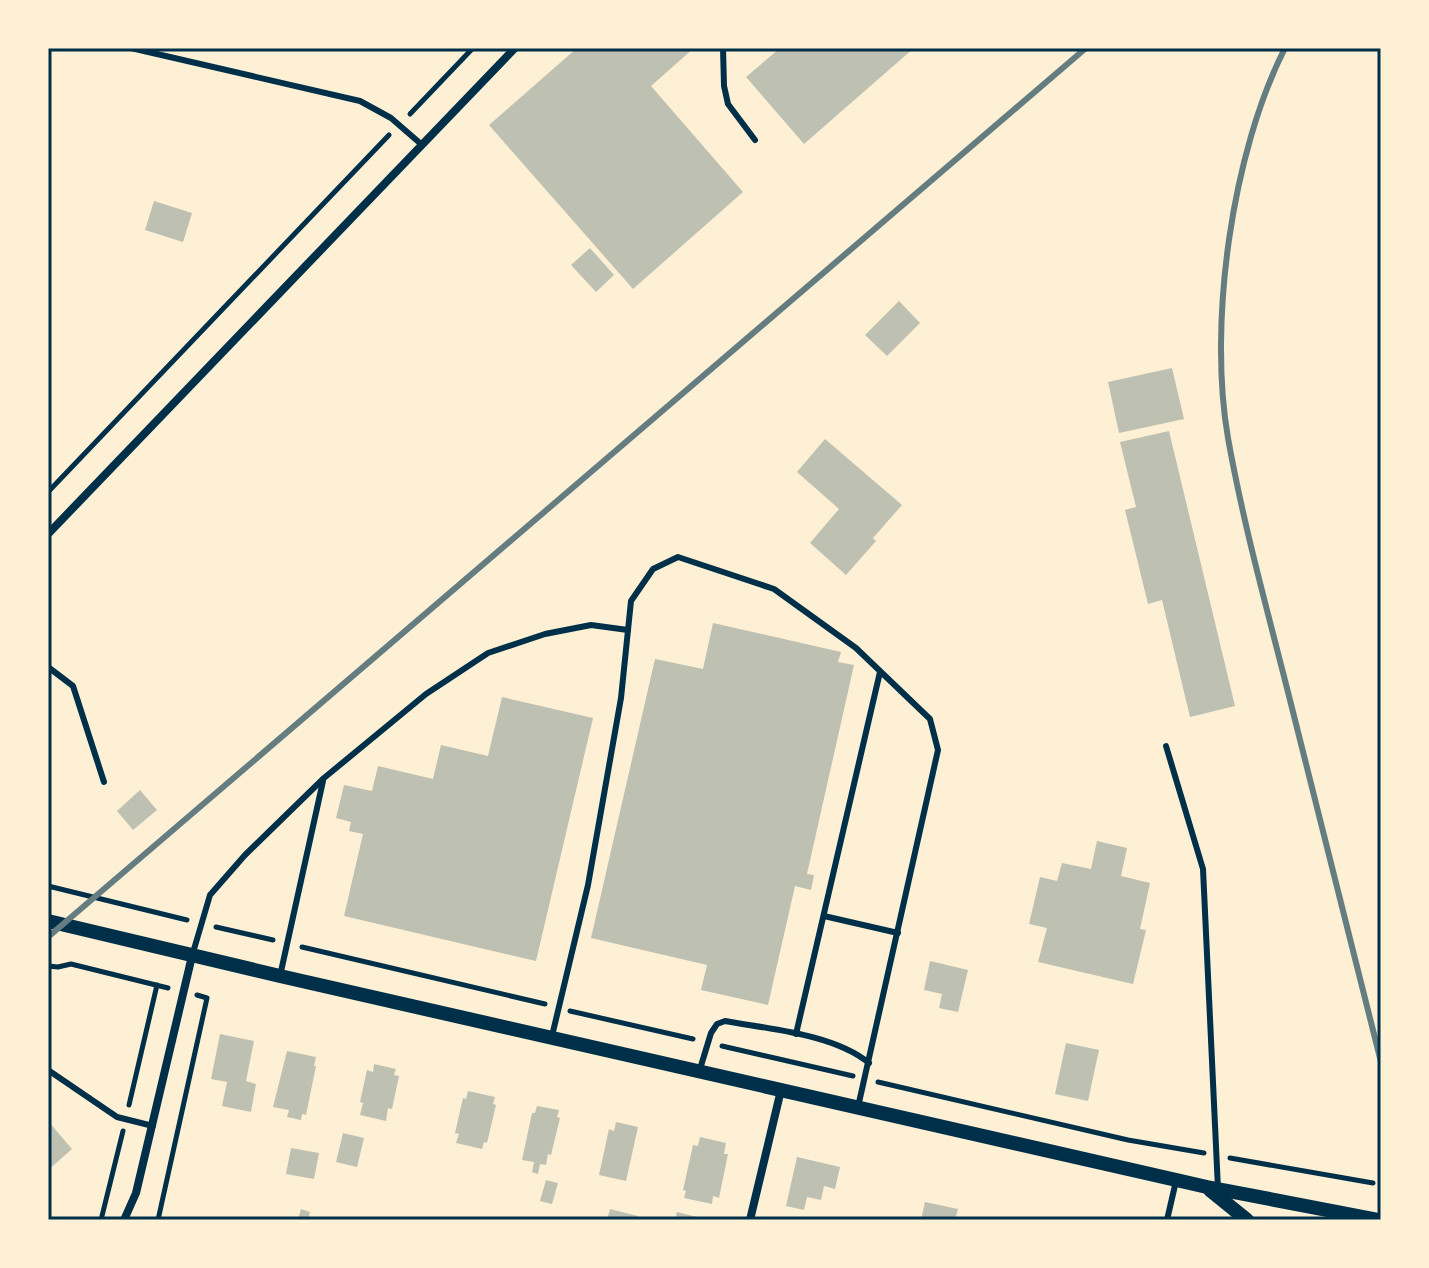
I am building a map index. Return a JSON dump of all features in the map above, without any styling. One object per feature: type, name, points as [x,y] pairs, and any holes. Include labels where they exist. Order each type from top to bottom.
[{"type":"street","points":[[48,534],[515,48]]},
{"type":"street","points":[[48,921],[1176,1180],[1379,1220]]},
{"type":"street","points":[[124,1220],[136,1193],[192,956]]},
{"type":"street","points":[[750,1220],[781,1090]]},
{"type":"street","points":[[1212,1188],[1247,1220]]},
{"type":"lane","points":[[131,48],[360,101],[399,125],[421,144]]},
{"type":"lane","points":[[723,48],[728,104],[755,140]]},
{"type":"lane","points":[[552,1037],[588,885],[621,698],[631,601],[653,569],[678,557],[774,589],[856,648],[930,719],[938,750],[858,1107]]},
{"type":"lane","points":[[192,956],[210,895],[245,855],[324,778],[426,694],[488,653],[545,634],[591,625],[628,630]]},
{"type":"lane","points":[[48,667],[73,686],[104,782]]},
{"type":"lane","points":[[796,1034],[880,671]]},
{"type":"lane","points":[[1166,746],[1203,869],[1212,1188]]},
{"type":"lane","points":[[280,976],[324,778]]},
{"type":"lane","points":[[824,916],[898,933]]},
{"type":"lane","points":[[700,1071],[711,1033],[717,1024],[725,1021],[796,1034],[844,1047],[869,1063]]},
{"type":"lane","points":[[48,1070],[117,1117],[153,1126]]},
{"type":"lane","points":[[1167,1220],[1176,1180]]},
{"type":"path","points":[[48,492],[473,48]]},
{"type":"building","points":[[577,48],[694,48],[651,86],[743,192],[633,289],[489,125]]},
{"type":"building","points":[[780,48],[914,48],[804,144],[746,77]]},
{"type":"building","points":[[154,201],[192,213],[183,242],[145,230]]},
{"type":"building","points":[[590,248],[614,275],[596,292],[571,265]]},
{"type":"building","points":[[899,301],[920,323],[887,356],[865,335]]},
{"type":"building","points":[[1172,368],[1184,419],[1119,433],[1108,382]]},
{"type":"building","points":[[1169,431],[1235,706],[1190,717],[1162,600],[1148,604],[1125,510],[1136,507],[1120,442]]},
{"type":"building","points":[[825,439],[902,505],[846,575],[810,543],[839,509],[797,472]]},
{"type":"building","points":[[713,623],[841,652],[838,662],[854,665],[807,874],[814,875],[811,890],[795,886],[768,1005],[701,990],[707,965],[591,938],[655,659],[703,669]]},
{"type":"building","points":[[502,697],[593,718],[536,961],[344,916],[363,834],[349,831],[351,822],[336,818],[344,785],[372,791],[378,766],[433,779],[441,745],[488,756]]},
{"type":"building","points":[[140,790],[157,810],[133,830],[117,811]]},
{"type":"building","points":[[1097,841],[1127,848],[1121,876],[1150,883],[1140,929],[1146,930],[1133,984],[1038,962],[1047,928],[1029,924],[1040,877],[1057,881],[1062,863],[1091,869]]},
{"type":"building","points":[[930,961],[968,970],[958,1012],[939,1008],[942,994],[924,990]]},
{"type":"building","points":[[220,1034],[254,1041],[246,1081],[256,1084],[251,1112],[222,1106],[227,1082],[211,1079]]},
{"type":"building","points":[[1066,1043],[1099,1050],[1088,1101],[1055,1094]]},
{"type":"building","points":[[287,1051],[316,1057],[306,1115],[302,1114],[301,1120],[287,1117],[289,1110],[273,1107]]},
{"type":"building","points":[[374,1064],[396,1069],[394,1075],[399,1076],[392,1109],[388,1108],[386,1121],[360,1115],[367,1070],[373,1072]]},
{"type":"building","points":[[468,1091],[495,1097],[487,1143],[484,1142],[482,1149],[456,1143],[459,1134],[455,1133],[463,1098],[466,1099]]},
{"type":"building","points":[[537,1106],[559,1110],[557,1117],[560,1118],[551,1155],[548,1154],[546,1165],[540,1164],[538,1174],[532,1172],[534,1162],[522,1160],[532,1113],[535,1113]]},
{"type":"building","points":[[48,1121],[72,1149],[48,1170]]},
{"type":"building","points":[[616,1122],[638,1127],[626,1181],[599,1175],[609,1129],[614,1131]]},
{"type":"building","points":[[343,1133],[364,1138],[357,1167],[336,1162]]},
{"type":"building","points":[[700,1137],[726,1143],[724,1154],[728,1154],[719,1198],[713,1196],[712,1204],[684,1198],[693,1145],[698,1146]]},
{"type":"building","points":[[291,1148],[319,1153],[314,1179],[286,1174]]},
{"type":"building","points":[[797,1157],[840,1167],[835,1189],[824,1186],[821,1200],[807,1197],[804,1210],[786,1206]]},
{"type":"building","points":[[546,1180],[558,1183],[552,1204],[540,1201]]},
{"type":"building","points":[[925,1202],[958,1209],[955,1220],[921,1220]]},
{"type":"building","points":[[301,1209],[310,1212],[308,1220],[298,1220]]},
{"type":"building","points":[[610,1209],[638,1216],[637,1220],[607,1220]]},
{"type":"building","points":[[677,1212],[705,1219],[705,1220],[675,1220]]},
{"type":"railway","points":[[48,937],[1086,48]]},
{"type":"railway","points":[[1285,48],[1251,137],[1238,187],[1223,291],[1223,392],[1234,472],[1249,539],[1381,1062]]}]
